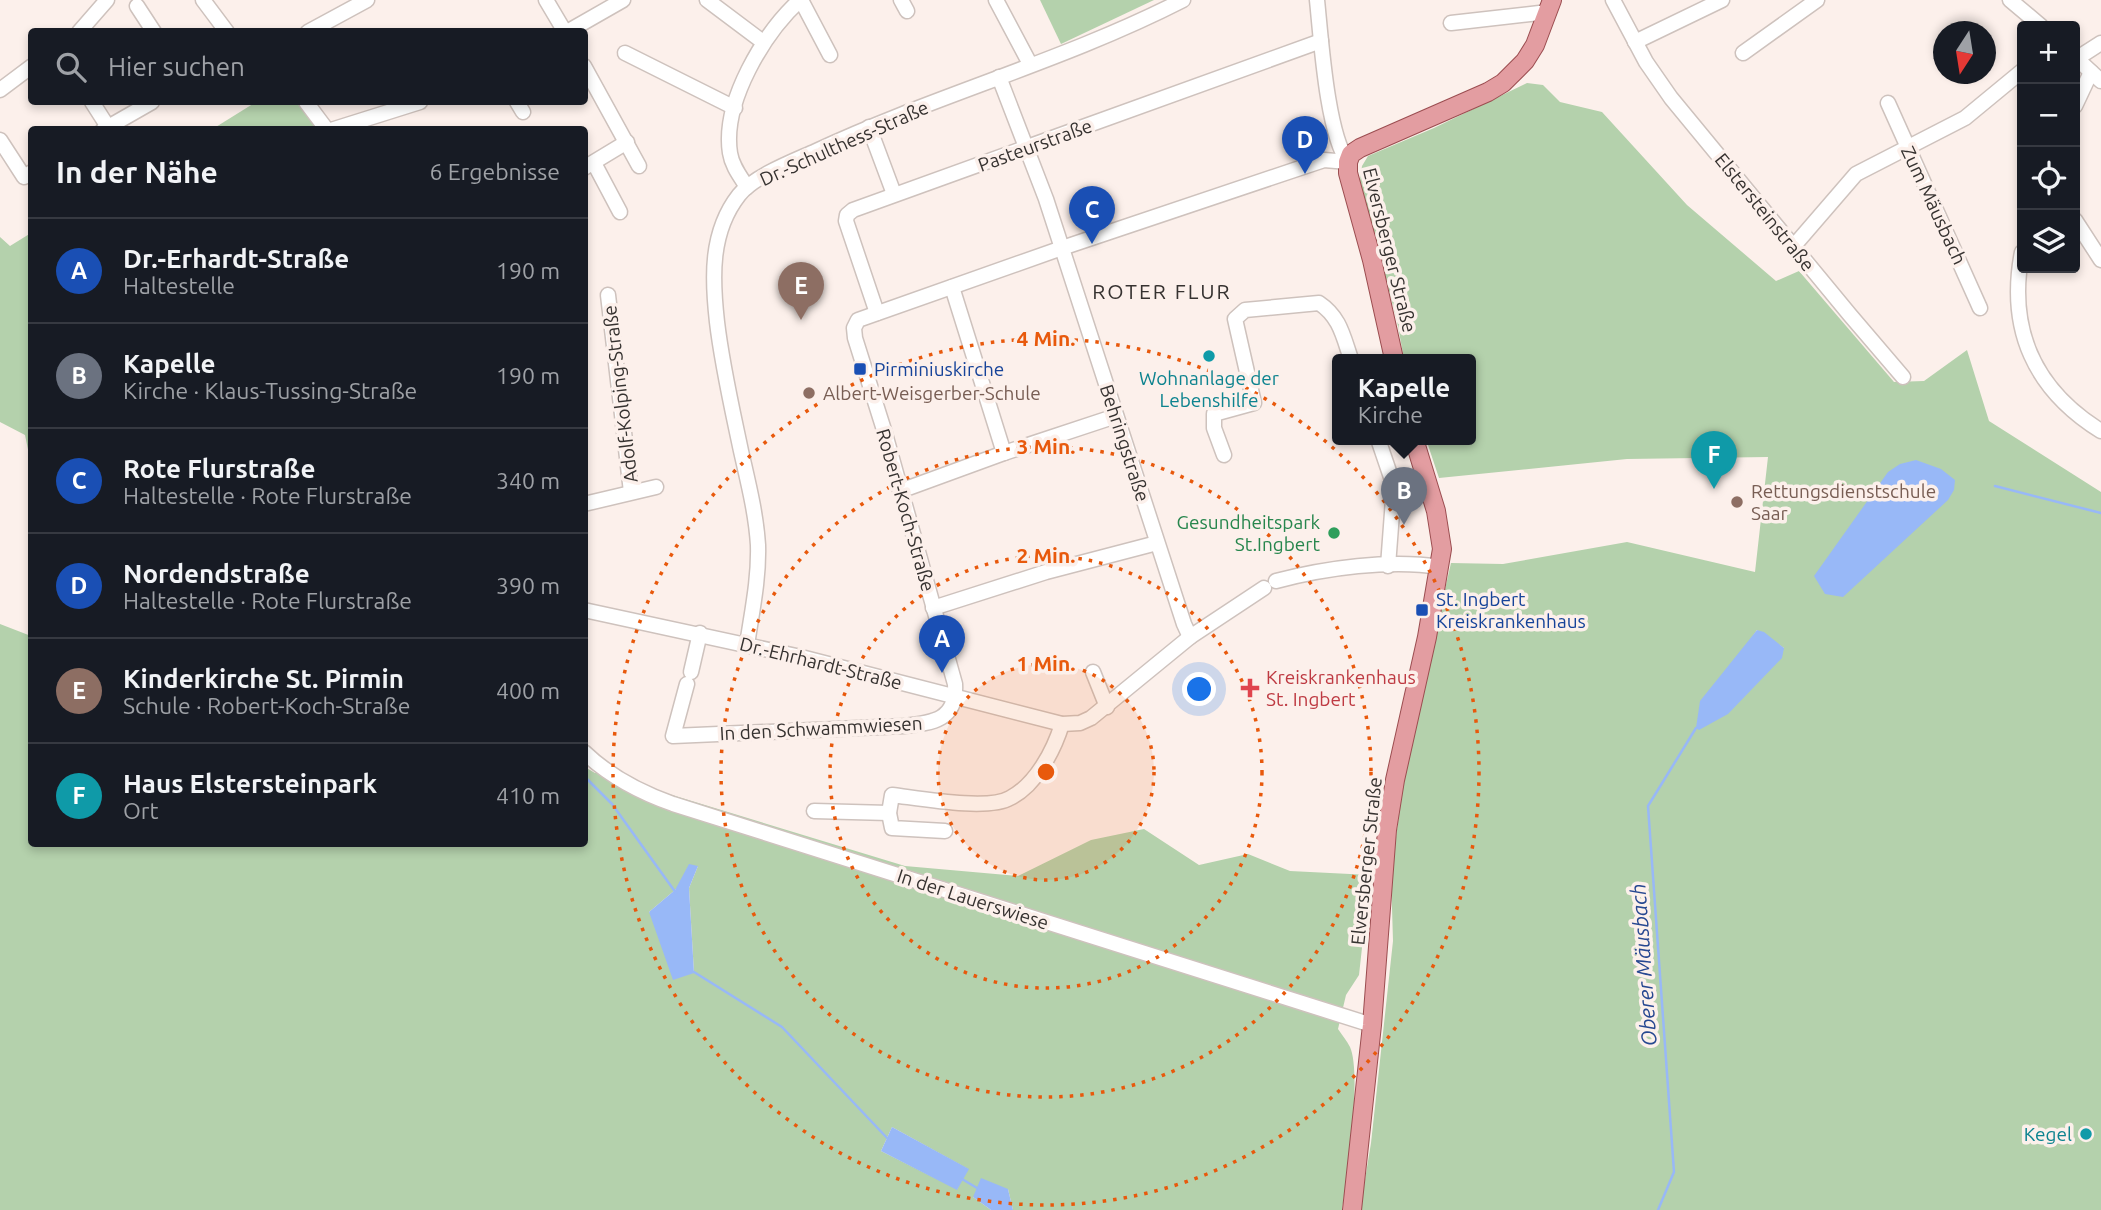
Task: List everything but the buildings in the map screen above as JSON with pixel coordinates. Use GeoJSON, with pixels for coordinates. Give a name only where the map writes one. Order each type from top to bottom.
{"type":"FeatureCollection","features":[{"type":"Feature","properties":{"kind":"main road","name":"Elversberger Straße"},"geometry":{"type":"LineString","coordinates":[[1393,354],[1372,260],[1350,187],[1348,162],[1352,154],[1360,148],[1489,92],[1503,83],[1525,61],[1535,45],[1550,6]]}},
{"type":"Feature","properties":{"kind":"main road","name":"Elversberger Straße"},"geometry":{"type":"LineString","coordinates":[[1352,1210],[1372,1025],[1382,877],[1395,780],[1440,567],[1442,538],[1416,445]]}},
{"type":"Feature","properties":{"kind":"street"},"geometry":{"type":"LineString","coordinates":[[82,28],[107,0]]}},
{"type":"Feature","properties":{"kind":"street"},"geometry":{"type":"LineString","coordinates":[[203,0],[224,28]]}},
{"type":"Feature","properties":{"kind":"street"},"geometry":{"type":"LineString","coordinates":[[315,28],[367,0]]}},
{"type":"Feature","properties":{"kind":"street"},"geometry":{"type":"LineString","coordinates":[[546,0],[564,28]]}},
{"type":"Feature","properties":{"kind":"street"},"geometry":{"type":"LineString","coordinates":[[573,28],[623,0]]}},
{"type":"Feature","properties":{"kind":"street"},"geometry":{"type":"LineString","coordinates":[[707,0],[763,42]]}},
{"type":"Feature","properties":{"kind":"street"},"geometry":{"type":"LineString","coordinates":[[747,187],[730,155],[731,123],[741,87],[763,42],[775,25],[800,0],[830,55]]}},
{"type":"Feature","properties":{"kind":"street"},"geometry":{"type":"LineString","coordinates":[[996,0],[1030,64]]}},
{"type":"Feature","properties":{"kind":"street","name":"Dr.-Schulthess-Straße"},"geometry":{"type":"LineString","coordinates":[[747,645],[758,567],[756,528],[720,346],[714,291],[714,263],[720,230],[727,214],[747,187],[787,165],[869,127],[1097,38],[1183,0]]}},
{"type":"Feature","properties":{"kind":"street"},"geometry":{"type":"LineString","coordinates":[[1317,0],[1339,150],[1348,162]]}},
{"type":"Feature","properties":{"kind":"street","name":"Elstersteinstraße"},"geometry":{"type":"LineString","coordinates":[[1613,0],[1659,82],[1903,377]]}},
{"type":"Feature","properties":{"kind":"street"},"geometry":{"type":"LineString","coordinates":[[1635,41],[1722,0]]}},
{"type":"Feature","properties":{"kind":"street"},"geometry":{"type":"LineString","coordinates":[[1743,53],[1816,0]]}},
{"type":"Feature","properties":{"kind":"street"},"geometry":{"type":"LineString","coordinates":[[2010,0],[2035,21]]}},
{"type":"Feature","properties":{"kind":"street"},"geometry":{"type":"LineString","coordinates":[[137,6],[151,28]]}},
{"type":"Feature","properties":{"kind":"street","name":"Elversberger Straße"},"geometry":{"type":"LineString","coordinates":[[1451,23],[1550,6]]}},
{"type":"Feature","properties":{"kind":"street","name":"Pasteurstraße"},"geometry":{"type":"LineString","coordinates":[[877,313],[846,222],[847,215],[853,210],[1321,41]]}},
{"type":"Feature","properties":{"kind":"street"},"geometry":{"type":"LineString","coordinates":[[2080,56],[2101,43]]}},
{"type":"Feature","properties":{"kind":"street"},"geometry":{"type":"LineString","coordinates":[[625,53],[735,108]]}},
{"type":"Feature","properties":{"kind":"street"},"geometry":{"type":"LineString","coordinates":[[2080,62],[2096,77],[2080,99]]}},
{"type":"Feature","properties":{"kind":"street"},"geometry":{"type":"LineString","coordinates":[[0,90],[28,69]]}},
{"type":"Feature","properties":{"kind":"street"},"geometry":{"type":"LineString","coordinates":[[588,73],[639,166]]}},
{"type":"Feature","properties":{"kind":"street"},"geometry":{"type":"LineString","coordinates":[[1793,247],[1856,174],[1965,118],[2017,75]]}},
{"type":"Feature","properties":{"kind":"street","name":"Behringstraße"},"geometry":{"type":"LineString","coordinates":[[999,77],[1028,148],[1190,637]]}},
{"type":"Feature","properties":{"kind":"street","name":"Zum Mäusbach"},"geometry":{"type":"LineString","coordinates":[[1888,103],[1980,309]]}},
{"type":"Feature","properties":{"kind":"street"},"geometry":{"type":"LineString","coordinates":[[94,105],[105,126]]}},
{"type":"Feature","properties":{"kind":"street"},"geometry":{"type":"LineString","coordinates":[[110,126],[147,105]]}},
{"type":"Feature","properties":{"kind":"street"},"geometry":{"type":"LineString","coordinates":[[308,105],[326,126]]}},
{"type":"Feature","properties":{"kind":"street"},"geometry":{"type":"LineString","coordinates":[[342,126],[411,105]]}},
{"type":"Feature","properties":{"kind":"street"},"geometry":{"type":"LineString","coordinates":[[869,127],[894,194]]}},
{"type":"Feature","properties":{"kind":"street"},"geometry":{"type":"LineString","coordinates":[[0,140],[24,177],[28,174]]}},
{"type":"Feature","properties":{"kind":"street"},"geometry":{"type":"LineString","coordinates":[[620,212],[589,166],[627,142]]}},
{"type":"Feature","properties":{"kind":"street"},"geometry":{"type":"LineString","coordinates":[[877,313],[1324,160],[1348,162]]}},
{"type":"Feature","properties":{"kind":"street"},"geometry":{"type":"LineString","coordinates":[[2080,228],[2101,260]]}},
{"type":"Feature","properties":{"kind":"street"},"geometry":{"type":"LineString","coordinates":[[2020,273],[2023,333],[2041,378],[2056,397],[2084,421],[2101,431]]}},
{"type":"Feature","properties":{"kind":"street"},"geometry":{"type":"LineString","coordinates":[[952,287],[1004,453]]}},
{"type":"Feature","properties":{"kind":"street","name":"Adolf-Kolping-Straße"},"geometry":{"type":"LineString","coordinates":[[608,295],[631,492]]}},
{"type":"Feature","properties":{"kind":"street"},"geometry":{"type":"LineString","coordinates":[[1224,455],[1214,428],[1214,414],[1254,402],[1235,318],[1245,310],[1307,302],[1319,303],[1338,320],[1349,354]]}},
{"type":"Feature","properties":{"kind":"street","name":"Robert-Koch-Straße"},"geometry":{"type":"LineString","coordinates":[[877,313],[858,320],[855,324],[855,338],[884,430],[955,684],[954,696]]}},
{"type":"Feature","properties":{"kind":"street"},"geometry":{"type":"LineString","coordinates":[[900,491],[1116,416]]}},
{"type":"Feature","properties":{"kind":"street"},"geometry":{"type":"LineString","coordinates":[[1380,445],[1395,486],[1388,566]]}},
{"type":"Feature","properties":{"kind":"street"},"geometry":{"type":"LineString","coordinates":[[588,503],[656,487]]}},
{"type":"Feature","properties":{"kind":"street"},"geometry":{"type":"LineString","coordinates":[[933,608],[1046,572],[1157,543]]}},
{"type":"Feature","properties":{"kind":"street"},"geometry":{"type":"LineString","coordinates":[[945,831],[892,828],[888,813],[892,795],[958,803],[1003,801],[1011,798],[1042,766],[1052,751],[1062,724],[1080,723],[1107,706],[1190,637],[1270,585],[1328,571],[1388,566],[1440,567]]}},
{"type":"Feature","properties":{"kind":"street","name":"Dr.-Ehrhardt-Straße"},"geometry":{"type":"LineString","coordinates":[[588,611],[700,633],[1062,724]]}},
{"type":"Feature","properties":{"kind":"street","name":"In den Schwammwiesen"},"geometry":{"type":"LineString","coordinates":[[700,633],[673,736],[922,724],[937,721],[946,715],[954,696]]}},
{"type":"Feature","properties":{"kind":"street"},"geometry":{"type":"LineString","coordinates":[[1093,671],[1107,706]]}},
{"type":"Feature","properties":{"kind":"street","name":"In der Lauerswiese"},"geometry":{"type":"LineString","coordinates":[[588,755],[610,775],[625,784],[673,804],[1372,1025]]}},
{"type":"Feature","properties":{"kind":"street"},"geometry":{"type":"LineString","coordinates":[[814,811],[888,813]]}},
{"type":"Feature","properties":{"kind":"green space"},"geometry":{"type":"Polygon","coordinates":[[[1040,0],[1154,0],[1061,44],[1040,0]]]}},
{"type":"Feature","properties":{"kind":"green space"},"geometry":{"type":"Polygon","coordinates":[[[1527,83],[1543,85],[1560,102],[1602,112],[1687,205],[1776,281],[1799,271],[1894,382],[1924,381],[1967,350],[1989,421],[2101,492],[2101,1210],[1360,1210],[1371,1143],[1393,941],[1391,875],[1400,807],[1412,733],[1451,563],[1503,564],[1627,542],[1755,572],[1768,457],[1627,459],[1439,478],[1428,445],[1476,445],[1476,354],[1403,354],[1360,181],[1362,166],[1368,156],[1527,83]],[[1757,630],[1750,640],[1784,648],[1757,630]]]}},
{"type":"Feature","properties":{"kind":"green space"},"geometry":{"type":"Polygon","coordinates":[[[251,105],[299,105],[316,126],[217,126],[251,105]]]}},
{"type":"Feature","properties":{"kind":"green space"},"geometry":{"type":"Polygon","coordinates":[[[28,235],[28,450],[25,435],[0,422],[0,237],[10,246],[28,235]]]}},
{"type":"Feature","properties":{"kind":"green space"},"geometry":{"type":"Polygon","coordinates":[[[0,624],[28,635],[28,847],[588,847],[588,769],[595,773],[612,768],[659,791],[905,866],[1018,876],[1091,840],[1144,829],[1199,865],[1248,854],[1290,871],[1370,875],[1359,975],[1346,995],[1338,1029],[1350,1047],[1355,1079],[1342,1210],[1013,1210],[1008,1189],[973,1197],[991,1210],[0,1210],[0,624]],[[698,866],[649,912],[694,973],[689,888],[698,866]],[[892,1127],[881,1151],[957,1189],[968,1169],[892,1127]]]}},
{"type":"Feature","properties":{"kind":"water"},"geometry":{"type":"Polygon","coordinates":[[[1916,460],[1941,469],[1955,480],[1954,490],[1948,500],[1843,597],[1825,594],[1814,576],[1888,472],[1900,464],[1916,460]]]}},
{"type":"Feature","properties":{"kind":"water"},"geometry":{"type":"Polygon","coordinates":[[[1757,630],[1764,632],[1784,648],[1782,658],[1728,714],[1699,730],[1696,728],[1700,701],[1757,630]]]}},
{"type":"Feature","properties":{"kind":"water"},"geometry":{"type":"Polygon","coordinates":[[[689,864],[698,866],[689,888],[694,973],[673,980],[649,912],[675,890],[689,864]]]}},
{"type":"Feature","properties":{"kind":"water"},"geometry":{"type":"Polygon","coordinates":[[[892,1127],[969,1169],[957,1190],[881,1151],[892,1127]]]}},
{"type":"Feature","properties":{"kind":"water"},"geometry":{"type":"Polygon","coordinates":[[[981,1178],[1008,1189],[1013,1210],[991,1210],[973,1197],[981,1178]]]}},
{"type":"Feature","properties":{"kind":"waterway"},"geometry":{"type":"LineString","coordinates":[[1995,486],[2101,513]]}},
{"type":"Feature","properties":{"kind":"waterway","name":"Oberer Mäusbach"},"geometry":{"type":"LineString","coordinates":[[1658,1210],[1674,1172],[1648,806],[1696,728]]}},
{"type":"Feature","properties":{"kind":"waterway"},"geometry":{"type":"LineString","coordinates":[[588,780],[612,804],[676,893]]}},
{"type":"Feature","properties":{"kind":"waterway"},"geometry":{"type":"LineString","coordinates":[[694,972],[782,1027],[888,1139]]}},
{"type":"Feature","properties":{"kind":"waterway"},"geometry":{"type":"LineString","coordinates":[[962,1179],[977,1188]]}},
{"type":"Feature","properties":{"kind":"place","name":"Nordendstraße"},"geometry":{"type":"Point","coordinates":[1305,174]}},
{"type":"Feature","properties":{"kind":"place","name":"Rote Flurstraße"},"geometry":{"type":"Point","coordinates":[1092,244]}},
{"type":"Feature","properties":{"kind":"place","name":"Kinderkirche St. Pirmin"},"geometry":{"type":"Point","coordinates":[801,320]}},
{"type":"Feature","properties":{"kind":"place","name":"Wohnanlage der Lebenshilfe"},"geometry":{"type":"Point","coordinates":[1209,356]}},
{"type":"Feature","properties":{"kind":"place","name":"Pirminiuskirche"},"geometry":{"type":"Point","coordinates":[860,369]}},
{"type":"Feature","properties":{"kind":"place","name":"Albert-Weisgerber-Schule"},"geometry":{"type":"Point","coordinates":[809,393]}},
{"type":"Feature","properties":{"kind":"place","name":"Haus Elstersteinpark"},"geometry":{"type":"Point","coordinates":[1714,489]}},
{"type":"Feature","properties":{"kind":"place","name":"Rettungsdienstschule Saar"},"geometry":{"type":"Point","coordinates":[1737,502]}},
{"type":"Feature","properties":{"kind":"place","name":"Kapelle"},"geometry":{"type":"Point","coordinates":[1404,525]}},
{"type":"Feature","properties":{"kind":"place","name":"Gesundheitspark St.Ingbert"},"geometry":{"type":"Point","coordinates":[1334,533]}},
{"type":"Feature","properties":{"kind":"place","name":"St. Ingbert Kreiskrankenhaus"},"geometry":{"type":"Point","coordinates":[1422,610]}},
{"type":"Feature","properties":{"kind":"place","name":"Dr.-Erhardt-Straße"},"geometry":{"type":"Point","coordinates":[942,673]}},
{"type":"Feature","properties":{"kind":"place","name":"Kreiskrankenhaus St. Ingbert"},"geometry":{"type":"Point","coordinates":[1250,688]}},
{"type":"Feature","properties":{"kind":"place","name":"Kegel"},"geometry":{"type":"Point","coordinates":[2086,1134]}},
{"type":"Feature","properties":{"kind":"district","name":"ROTER FLUR"},"geometry":{"type":"Point","coordinates":[1162,291]}}]}
